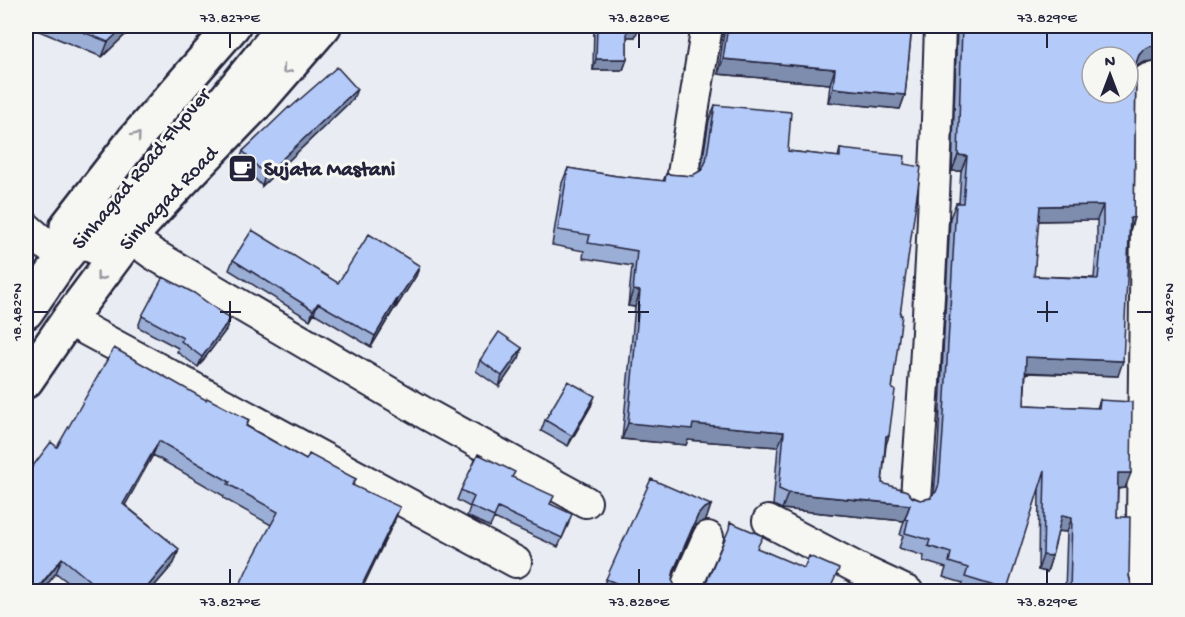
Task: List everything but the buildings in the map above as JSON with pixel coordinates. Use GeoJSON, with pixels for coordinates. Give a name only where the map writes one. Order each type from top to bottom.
{"type":"FeatureCollection","features":[{"type":"Feature","properties":{"kind":"main road"},"geometry":{"type":"LineString","coordinates":[[26,283],[133,141],[233,26]]}},
{"type":"Feature","properties":{"kind":"main road","name":"Sinhagad Road Flyover"},"geometry":{"type":"LineString","coordinates":[[26,312],[62,260],[244,46],[258,26]]}},
{"type":"Feature","properties":{"kind":"main road","name":"Sinhagad Road Flyover"},"geometry":{"type":"LineString","coordinates":[[26,345],[110,226],[150,178],[221,105],[285,26]]}},
{"type":"Feature","properties":{"kind":"main road","name":"Sinhagad Road"},"geometry":{"type":"LineString","coordinates":[[26,381],[130,237],[258,102],[324,26]]}},
{"type":"Feature","properties":{"kind":"street"},"geometry":{"type":"LineString","coordinates":[[683,174],[707,26]]}},
{"type":"Feature","properties":{"kind":"street"},"geometry":{"type":"LineString","coordinates":[[916,498],[932,249],[940,26]]}},
{"type":"Feature","properties":{"kind":"street"},"geometry":{"type":"LineString","coordinates":[[1141,591],[1148,78],[1160,77]]}},
{"type":"Feature","properties":{"kind":"street"},"geometry":{"type":"LineString","coordinates":[[26,227],[50,249]]}},
{"type":"Feature","properties":{"kind":"street"},"geometry":{"type":"LineString","coordinates":[[130,237],[153,254],[428,415],[586,502]]}},
{"type":"Feature","properties":{"kind":"street"},"geometry":{"type":"LineString","coordinates":[[68,320],[516,562]]}},
{"type":"Feature","properties":{"kind":"street"},"geometry":{"type":"LineString","coordinates":[[768,521],[859,581],[908,591]]}},
{"type":"Feature","properties":{"kind":"street"},"geometry":{"type":"LineString","coordinates":[[684,591],[708,537]]}},
{"type":"Feature","properties":{"kind":"place","name":"Sujata Mastani"},"geometry":{"type":"Point","coordinates":[243,168]}}]}
